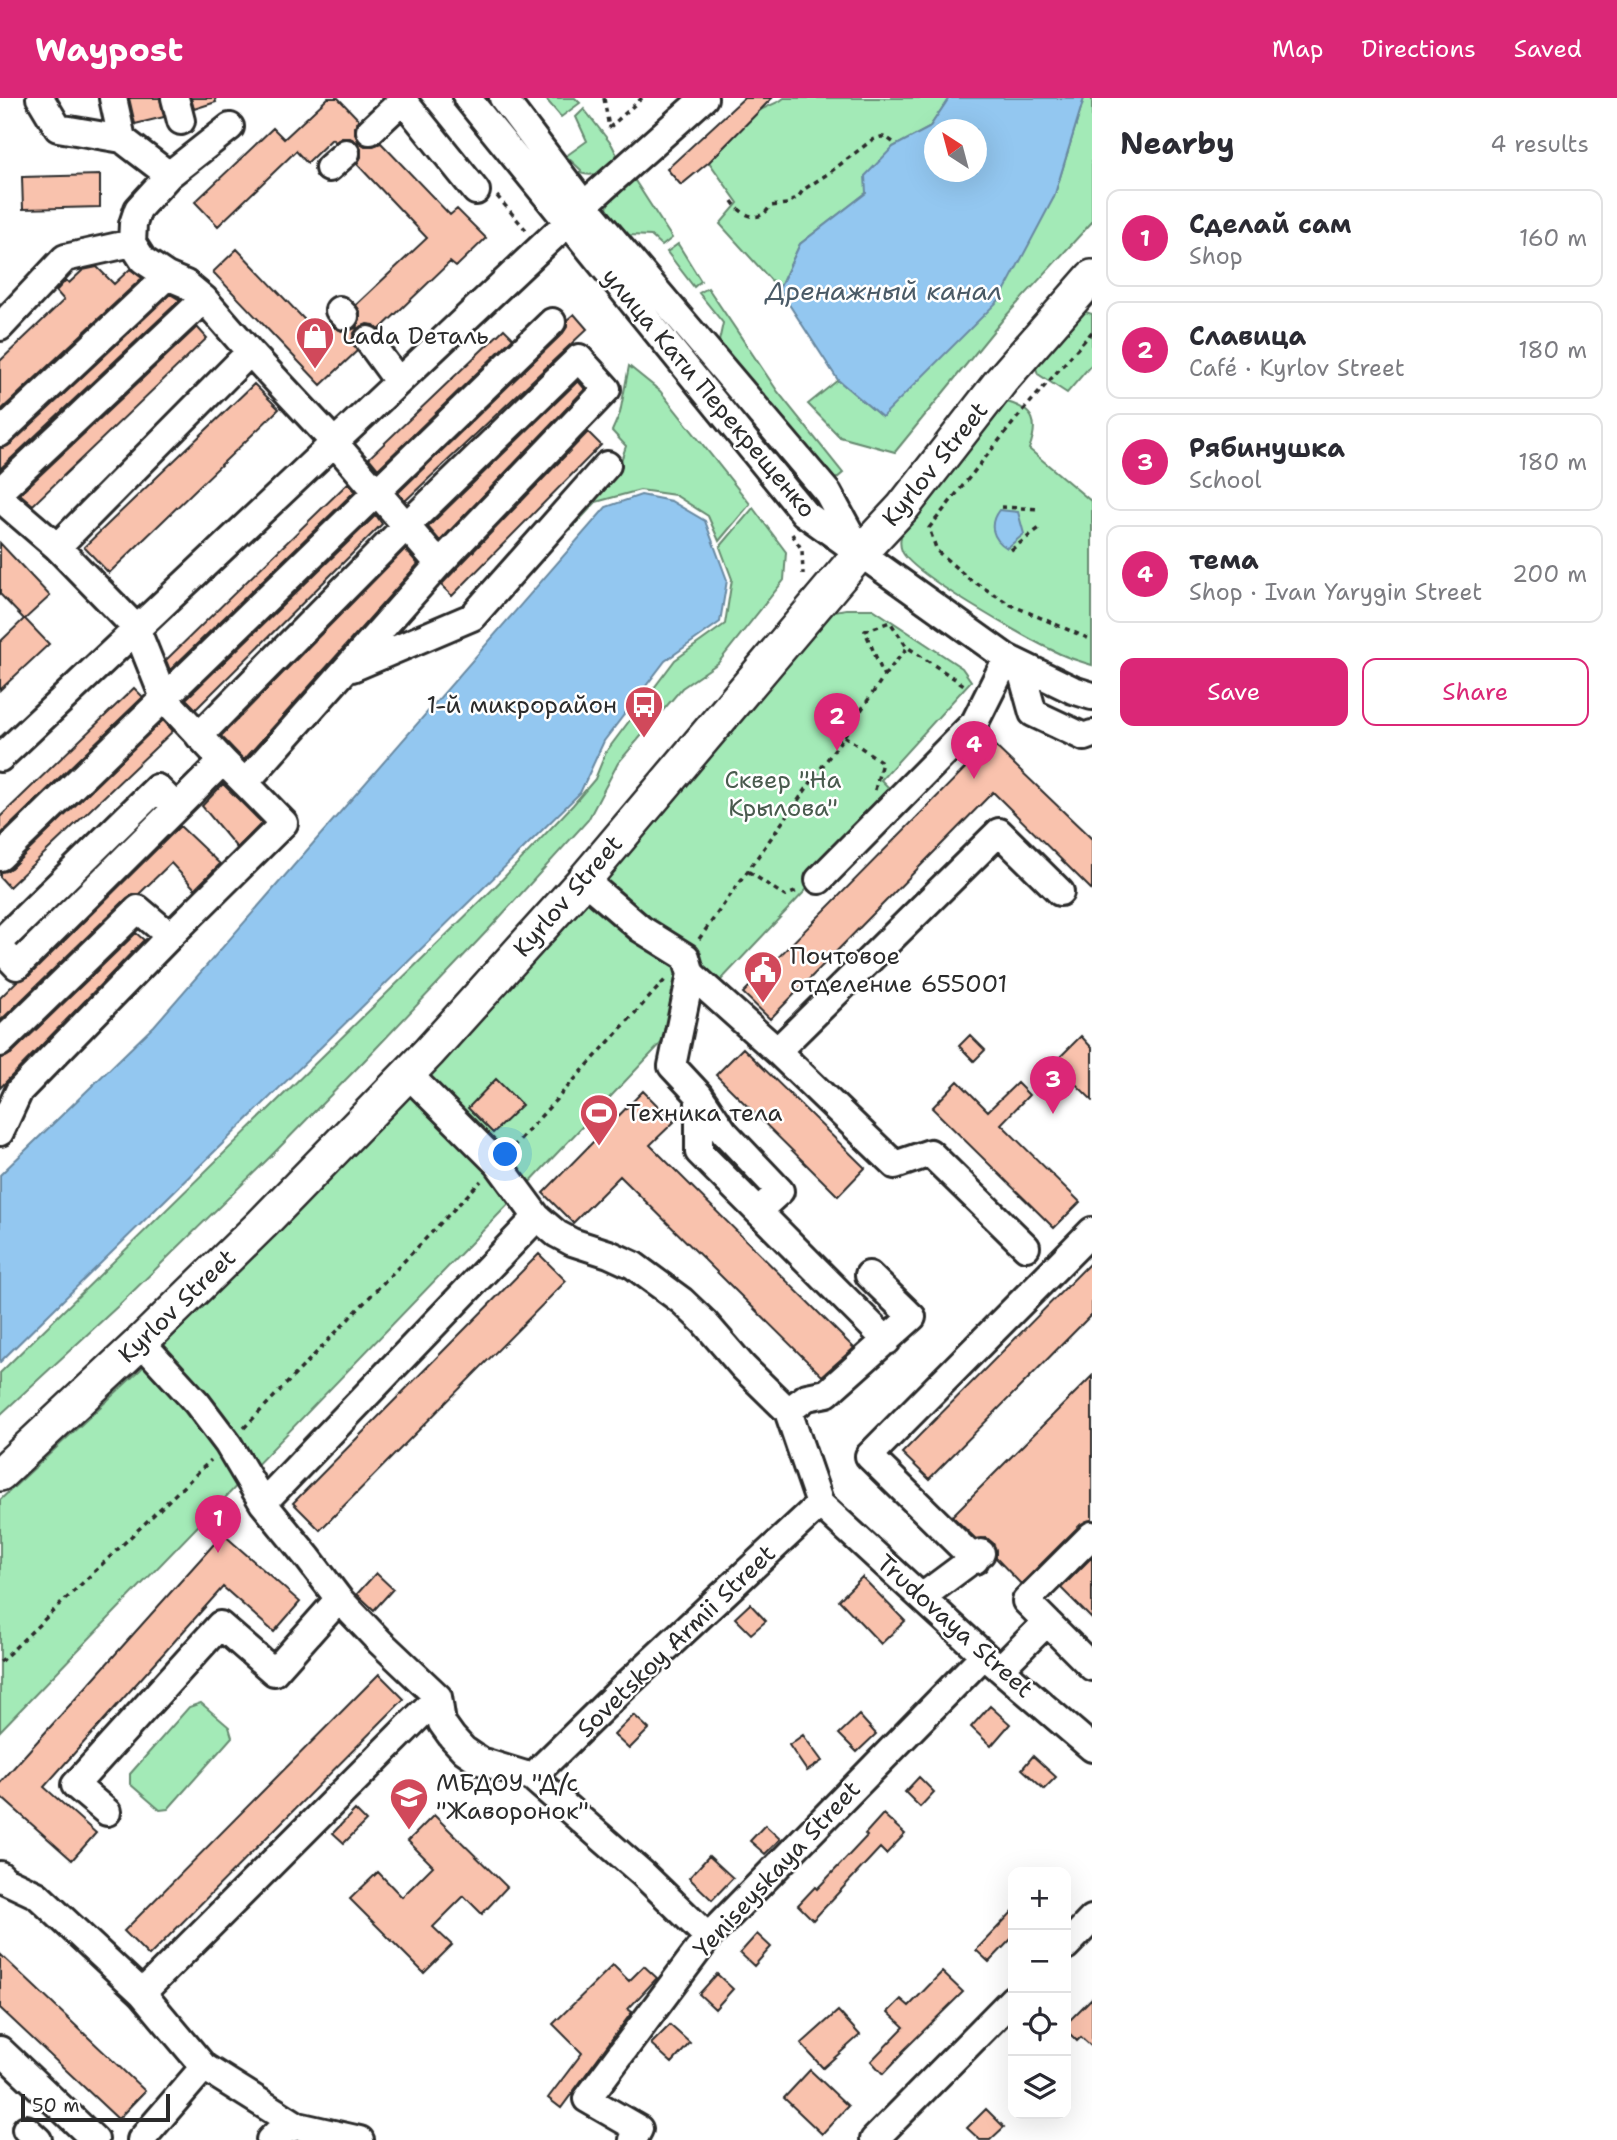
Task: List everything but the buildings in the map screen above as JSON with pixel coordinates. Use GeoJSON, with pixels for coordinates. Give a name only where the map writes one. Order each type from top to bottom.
{"type":"FeatureCollection","features":[{"type":"Feature","properties":{"kind":"main road","name":"Kyrlov Street"},"geometry":{"type":"LineString","coordinates":[[0,1474],[262,1224],[408,1074],[584,880],[860,553],[903,507],[1001,381],[1092,277]]}},
{"type":"Feature","properties":{"kind":"street"},"geometry":{"type":"LineString","coordinates":[[40,98],[58,128],[122,139],[169,175]]}},
{"type":"Feature","properties":{"kind":"street"},"geometry":{"type":"LineString","coordinates":[[113,98],[122,139]]}},
{"type":"Feature","properties":{"kind":"street","name":"улица Кати Перекрещенко"},"geometry":{"type":"LineString","coordinates":[[467,98],[828,493],[860,553]]}},
{"type":"Feature","properties":{"kind":"street","name":"улица Кати Перекрещенко"},"geometry":{"type":"LineString","coordinates":[[503,98],[575,214]]}},
{"type":"Feature","properties":{"kind":"street"},"geometry":{"type":"LineString","coordinates":[[0,758],[575,214],[704,98]]}},
{"type":"Feature","properties":{"kind":"street"},"geometry":{"type":"LineString","coordinates":[[370,131],[402,99],[476,191]]}},
{"type":"Feature","properties":{"kind":"street"},"geometry":{"type":"LineString","coordinates":[[230,127],[169,175],[138,209],[133,224],[132,243],[144,260],[167,276],[186,284],[204,299],[333,441],[439,564]]}},
{"type":"Feature","properties":{"kind":"street"},"geometry":{"type":"LineString","coordinates":[[0,327],[65,258],[132,243]]}},
{"type":"Feature","properties":{"kind":"street"},"geometry":{"type":"LineString","coordinates":[[0,433],[167,276]]}},
{"type":"Feature","properties":{"kind":"street"},"geometry":{"type":"LineString","coordinates":[[0,491],[204,299]]}},
{"type":"Feature","properties":{"kind":"street"},"geometry":{"type":"LineString","coordinates":[[0,857],[552,322]]}},
{"type":"Feature","properties":{"kind":"street"},"geometry":{"type":"LineString","coordinates":[[368,340],[398,381]]}},
{"type":"Feature","properties":{"kind":"street"},"geometry":{"type":"LineString","coordinates":[[57,547],[250,352]]}},
{"type":"Feature","properties":{"kind":"street"},"geometry":{"type":"LineString","coordinates":[[199,736],[406,526],[579,358],[607,389],[439,564],[245,783]]}},
{"type":"Feature","properties":{"kind":"street"},"geometry":{"type":"LineString","coordinates":[[344,671],[472,617],[607,466]]}},
{"type":"Feature","properties":{"kind":"street"},"geometry":{"type":"LineString","coordinates":[[0,498],[57,547],[136,628],[164,698],[284,823],[19,1091],[0,1132]]}},
{"type":"Feature","properties":{"kind":"street"},"geometry":{"type":"LineString","coordinates":[[860,553],[1014,662],[1092,696]]}},
{"type":"Feature","properties":{"kind":"street"},"geometry":{"type":"LineString","coordinates":[[1014,662],[1033,713],[1084,737],[1092,734]]}},
{"type":"Feature","properties":{"kind":"street"},"geometry":{"type":"LineString","coordinates":[[819,880],[975,722],[1014,662]]}},
{"type":"Feature","properties":{"kind":"street"},"geometry":{"type":"LineString","coordinates":[[0,948],[17,966],[223,761]]}},
{"type":"Feature","properties":{"kind":"street"},"geometry":{"type":"LineString","coordinates":[[0,942],[157,788],[176,807]]}},
{"type":"Feature","properties":{"kind":"street"},"geometry":{"type":"LineString","coordinates":[[777,1051],[999,832],[1060,892]]}},
{"type":"Feature","properties":{"kind":"street"},"geometry":{"type":"LineString","coordinates":[[584,880],[642,929],[686,957],[691,974],[672,1066],[699,1095],[699,1152],[887,1341]]}},
{"type":"Feature","properties":{"kind":"street"},"geometry":{"type":"LineString","coordinates":[[0,1044],[138,909],[170,936]]}},
{"type":"Feature","properties":{"kind":"street"},"geometry":{"type":"LineString","coordinates":[[691,974],[777,1051],[895,1165],[930,1153],[1026,1247]]}},
{"type":"Feature","properties":{"kind":"street"},"geometry":{"type":"LineString","coordinates":[[408,1074],[498,1164],[537,1217],[556,1234],[633,1265],[682,1300],[743,1367],[788,1411],[820,1504]]}},
{"type":"Feature","properties":{"kind":"street"},"geometry":{"type":"LineString","coordinates":[[263,1503],[537,1217]]}},
{"type":"Feature","properties":{"kind":"street"},"geometry":{"type":"LineString","coordinates":[[922,1597],[978,1557],[869,1455],[1092,1231]]}},
{"type":"Feature","properties":{"kind":"street"},"geometry":{"type":"LineString","coordinates":[[788,1411],[807,1396],[827,1393],[912,1318],[869,1275]]}},
{"type":"Feature","properties":{"kind":"street"},"geometry":{"type":"LineString","coordinates":[[141,1342],[197,1403],[220,1434],[263,1503],[339,1600],[438,1697],[442,1723],[464,1750],[480,1761],[532,1777],[643,1874],[708,1937]]}},
{"type":"Feature","properties":{"kind":"street","name":"Trudovaya Street"},"geometry":{"type":"LineString","coordinates":[[820,1504],[1092,1748]]}},
{"type":"Feature","properties":{"kind":"street","name":"Sovetskoy Armii Street"},"geometry":{"type":"LineString","coordinates":[[532,1777],[820,1504]]}},
{"type":"Feature","properties":{"kind":"street"},"geometry":{"type":"LineString","coordinates":[[1092,1535],[1026,1601],[1092,1667]]}},
{"type":"Feature","properties":{"kind":"street"},"geometry":{"type":"LineString","coordinates":[[107,1812],[75,1785],[220,1625],[274,1672],[339,1600]]}},
{"type":"Feature","properties":{"kind":"street","name":"Yeniseyskaya Street"},"geometry":{"type":"LineString","coordinates":[[633,2140],[639,2129],[587,2099],[708,1937],[993,1662],[1047,1622]]}},
{"type":"Feature","properties":{"kind":"street"},"geometry":{"type":"LineString","coordinates":[[142,1993],[438,1697]]}},
{"type":"Feature","properties":{"kind":"street"},"geometry":{"type":"LineString","coordinates":[[2,1880],[37,1895],[142,1993],[204,2067],[298,2126],[360,2140]]}},
{"type":"Feature","properties":{"kind":"street"},"geometry":{"type":"LineString","coordinates":[[1071,1941],[1092,1919]]}},
{"type":"Feature","properties":{"kind":"street"},"geometry":{"type":"LineString","coordinates":[[874,2140],[1008,2004]]}},
{"type":"Feature","properties":{"kind":"street"},"geometry":{"type":"LineString","coordinates":[[0,2050],[95,2140]]}},
{"type":"Feature","properties":{"kind":"street"},"geometry":{"type":"LineString","coordinates":[[141,2140],[204,2067]]}},
{"type":"Feature","properties":{"kind":"street"},"geometry":{"type":"LineString","coordinates":[[270,2140],[277,2133],[298,2126]]}},
{"type":"Feature","properties":{"kind":"path"},"geometry":{"type":"LineString","coordinates":[[604,98],[609,128],[642,98]]}},
{"type":"Feature","properties":{"kind":"path"},"geometry":{"type":"LineString","coordinates":[[732,201],[741,212],[758,217],[766,213],[770,206],[787,204],[799,197],[803,190],[872,140],[881,136],[897,145]]}},
{"type":"Feature","properties":{"kind":"path"},"geometry":{"type":"LineString","coordinates":[[1092,332],[929,528],[937,551],[968,578],[1011,605],[1092,640]]}},
{"type":"Feature","properties":{"kind":"path"},"geometry":{"type":"LineString","coordinates":[[1001,507],[1039,509]]}},
{"type":"Feature","properties":{"kind":"path"},"geometry":{"type":"LineString","coordinates":[[1011,550],[1042,526]]}},
{"type":"Feature","properties":{"kind":"path"},"geometry":{"type":"LineString","coordinates":[[884,676],[907,648]]}},
{"type":"Feature","properties":{"kind":"green space"},"geometry":{"type":"Polygon","coordinates":[[[545,98],[575,98],[580,103],[561,117],[545,98]]]}},
{"type":"Feature","properties":{"kind":"green space"},"geometry":{"type":"Polygon","coordinates":[[[784,98],[949,98],[935,119],[924,119],[924,131],[893,147],[866,193],[800,244],[779,289],[720,224],[738,203],[709,162],[760,110],[784,98]]]}},
{"type":"Feature","properties":{"kind":"green space"},"geometry":{"type":"Polygon","coordinates":[[[1084,98],[1092,98],[1092,222],[1004,318],[895,452],[840,437],[808,404],[838,380],[882,417],[1054,197],[1084,98]]]}},
{"type":"Feature","properties":{"kind":"green space"},"geometry":{"type":"Polygon","coordinates":[[[584,109],[618,157],[606,169],[592,175],[580,173],[581,170],[566,156],[587,141],[576,117],[584,109]]]}},
{"type":"Feature","properties":{"kind":"green space"},"geometry":{"type":"Polygon","coordinates":[[[630,173],[672,238],[662,246],[651,236],[629,235],[607,210],[609,196],[630,173]]]}},
{"type":"Feature","properties":{"kind":"green space"},"geometry":{"type":"Polygon","coordinates":[[[678,244],[701,281],[694,287],[667,252],[678,244]]]}},
{"type":"Feature","properties":{"kind":"green space"},"geometry":{"type":"Polygon","coordinates":[[[708,288],[778,392],[843,473],[831,483],[718,346],[723,323],[699,293],[708,288]]]}},
{"type":"Feature","properties":{"kind":"green space"},"geometry":{"type":"Polygon","coordinates":[[[1079,310],[1092,314],[1092,364],[1067,393],[1038,374],[1034,362],[1079,310]]]}},
{"type":"Feature","properties":{"kind":"green space"},"geometry":{"type":"Polygon","coordinates":[[[629,366],[660,391],[750,504],[719,541],[708,516],[675,495],[640,490],[596,502],[572,528],[576,507],[620,464],[626,446],[612,431],[620,413],[629,366]]]}},
{"type":"Feature","properties":{"kind":"green space"},"geometry":{"type":"Polygon","coordinates":[[[1007,402],[1024,409],[1032,419],[1034,432],[1029,449],[1092,502],[1092,665],[1065,656],[998,621],[926,574],[910,561],[901,548],[905,524],[998,407],[1007,402]]]}},
{"type":"Feature","properties":{"kind":"green space"},"geometry":{"type":"Polygon","coordinates":[[[753,508],[786,552],[784,580],[718,663],[682,688],[618,763],[588,820],[489,929],[270,1157],[118,1306],[0,1415],[0,1373],[492,890],[595,779],[606,752],[675,660],[725,624],[732,579],[720,547],[753,508]]]}},
{"type":"Feature","properties":{"kind":"green space","name":"Сквер \"На Крылова\""},"geometry":{"type":"Polygon","coordinates":[[[873,609],[962,668],[971,681],[881,780],[896,795],[526,1186],[0,1731],[0,1500],[140,1370],[405,1098],[829,612],[873,609]]]}},
{"type":"Feature","properties":{"kind":"green space"},"geometry":{"type":"Polygon","coordinates":[[[201,1703],[229,1727],[232,1737],[168,1809],[160,1810],[130,1784],[130,1774],[189,1707],[201,1703]]]}},
{"type":"Feature","properties":{"kind":"water","name":"Дренажный канал"},"geometry":{"type":"Polygon","coordinates":[[[949,98],[1084,98],[1054,197],[1000,299],[882,417],[838,380],[779,289],[800,244],[866,193],[865,176],[893,147],[924,131],[924,182],[987,182],[987,119],[935,119],[949,98]]]}},
{"type":"Feature","properties":{"kind":"water"},"geometry":{"type":"Polygon","coordinates":[[[641,495],[671,501],[705,521],[727,580],[720,622],[665,661],[604,741],[580,793],[0,1362],[0,1175],[154,1026],[606,507],[641,495]]]}},
{"type":"Feature","properties":{"kind":"water"},"geometry":{"type":"Polygon","coordinates":[[[999,510],[1018,512],[1024,534],[1007,548],[993,531],[999,510]]]}},
{"type":"Feature","properties":{"kind":"place","name":"Lada Dеталь"},"geometry":{"type":"Point","coordinates":[315,370]}},
{"type":"Feature","properties":{"kind":"place","name":"1-й микрорайон"},"geometry":{"type":"Point","coordinates":[644,739]}},
{"type":"Feature","properties":{"kind":"place","name":"Славица"},"geometry":{"type":"Point","coordinates":[837,751]}},
{"type":"Feature","properties":{"kind":"place","name":"тема"},"geometry":{"type":"Point","coordinates":[974,779]}},
{"type":"Feature","properties":{"kind":"place","name":"Почтовое отделение 655001"},"geometry":{"type":"Point","coordinates":[763,1004]}},
{"type":"Feature","properties":{"kind":"place","name":"Рябинушка"},"geometry":{"type":"Point","coordinates":[1053,1114]}},
{"type":"Feature","properties":{"kind":"place","name":"Техника тела"},"geometry":{"type":"Point","coordinates":[599,1147]}},
{"type":"Feature","properties":{"kind":"place","name":"Сделай сам"},"geometry":{"type":"Point","coordinates":[218,1553]}},
{"type":"Feature","properties":{"kind":"place","name":"МБДОУ \"Д/с \"Жаворонок\""},"geometry":{"type":"Point","coordinates":[409,1831]}}]}
